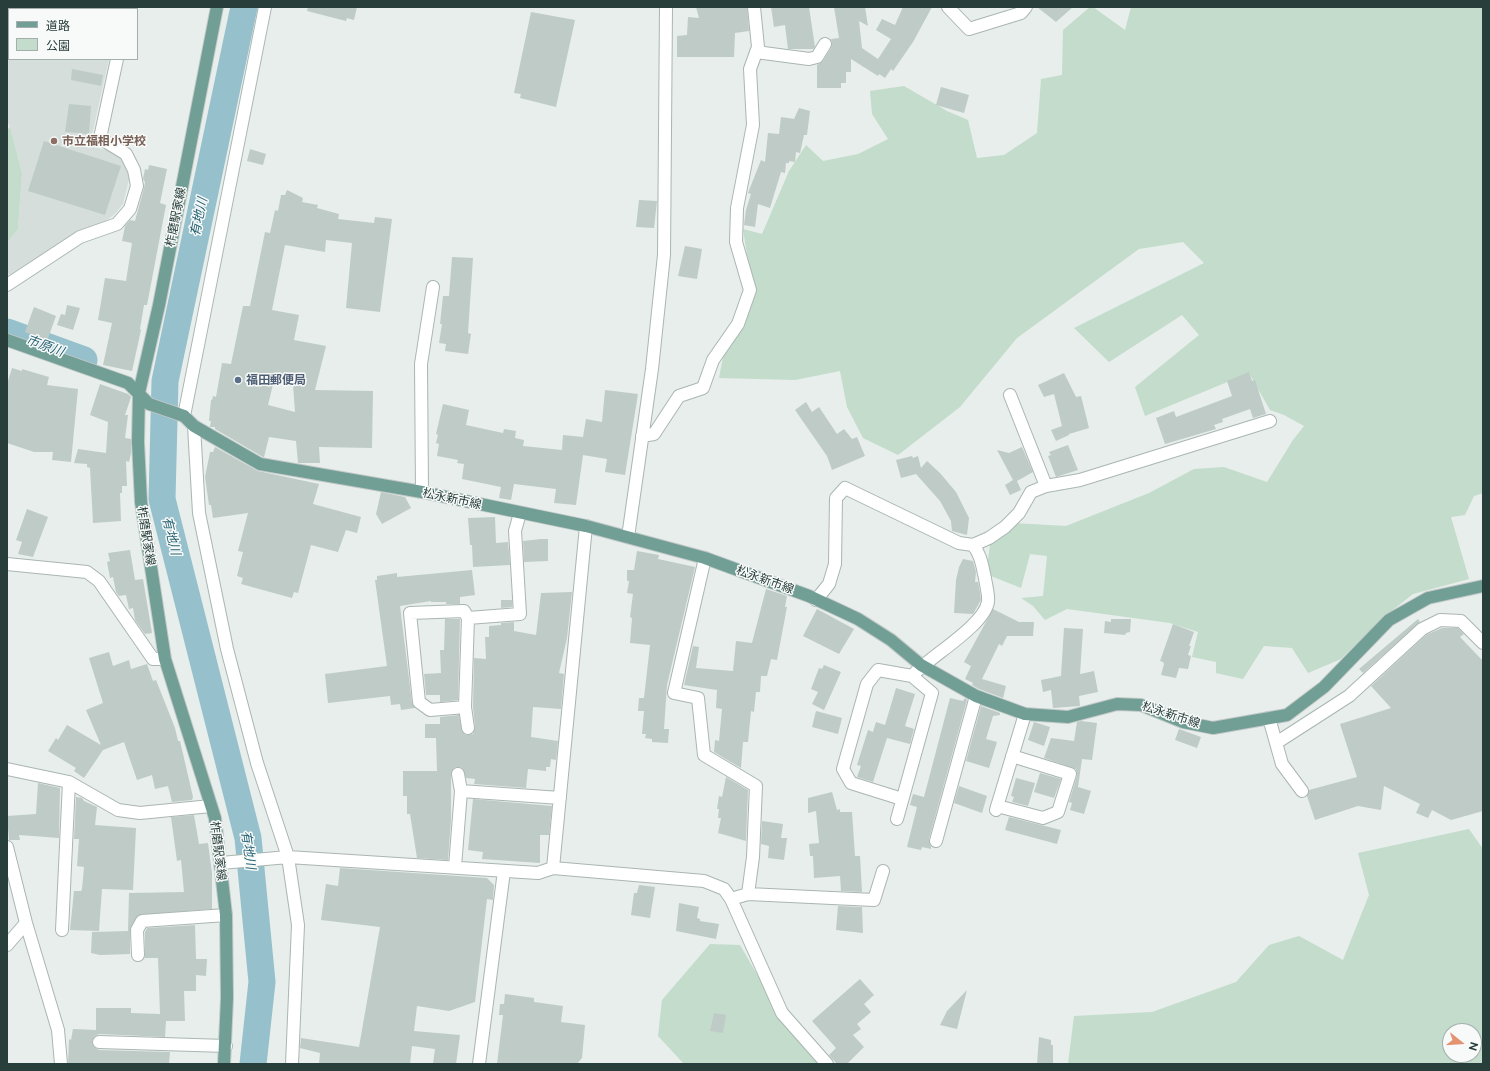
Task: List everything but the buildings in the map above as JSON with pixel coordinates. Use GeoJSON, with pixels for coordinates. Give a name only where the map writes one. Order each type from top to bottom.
{"type":"FeatureCollection","features":[{"type":"Feature","properties":{"kind":"main road","name":"柞磨駅家線"},"geometry":{"type":"LineString","coordinates":[[217,7],[159,305],[139,393],[138,442],[141,502],[165,659],[215,818],[226,916],[226,1046],[224,1064]]}},
{"type":"Feature","properties":{"kind":"main road","name":"松永新市線"},"geometry":{"type":"LineString","coordinates":[[7,340],[128,383],[150,404],[184,416],[194,426],[260,464],[422,492],[586,526],[705,558],[816,600],[858,619],[891,640],[922,665],[976,696],[1025,714],[1068,717],[1117,704],[1141,705],[1184,722],[1213,728],[1287,715],[1324,687],[1389,620],[1428,598],[1483,586]]}},
{"type":"Feature","properties":{"kind":"street"},"geometry":{"type":"LineString","coordinates":[[184,416],[265,7]]}},
{"type":"Feature","properties":{"kind":"street"},"geometry":{"type":"LineString","coordinates":[[628,537],[652,369],[664,255],[666,7]]}},
{"type":"Feature","properties":{"kind":"street"},"geometry":{"type":"LineString","coordinates":[[642,436],[654,434],[679,396],[703,388],[713,360],[738,324],[750,290],[736,242],[737,208],[753,125],[750,69],[758,47],[754,7]]}},
{"type":"Feature","properties":{"kind":"street"},"geometry":{"type":"LineString","coordinates":[[948,7],[969,29],[1021,13],[1026,7]]}},
{"type":"Feature","properties":{"kind":"street"},"geometry":{"type":"LineString","coordinates":[[756,52],[809,59],[817,57],[825,44]]}},
{"type":"Feature","properties":{"kind":"street"},"geometry":{"type":"LineString","coordinates":[[7,285],[80,237],[117,224],[130,209],[136,186],[134,170],[126,154],[113,144],[100,138],[117,60]]}},
{"type":"Feature","properties":{"kind":"street"},"geometry":{"type":"LineString","coordinates":[[422,492],[421,364],[433,287]]}},
{"type":"Feature","properties":{"kind":"street"},"geometry":{"type":"LineString","coordinates":[[1010,395],[1046,486]]}},
{"type":"Feature","properties":{"kind":"street"},"geometry":{"type":"LineString","coordinates":[[816,600],[829,584],[835,564],[836,498],[845,488],[959,543],[973,545],[989,538],[1005,527],[1019,513],[1031,492],[1046,486],[1080,480],[1270,421]]}},
{"type":"Feature","properties":{"kind":"street"},"geometry":{"type":"LineString","coordinates":[[194,426],[199,513],[227,650],[257,764],[288,857],[298,925],[292,1064]]}},
{"type":"Feature","properties":{"kind":"street"},"geometry":{"type":"LineString","coordinates":[[468,618],[520,614],[516,530],[520,513]]}},
{"type":"Feature","properties":{"kind":"street"},"geometry":{"type":"LineString","coordinates":[[553,868],[586,526]]}},
{"type":"Feature","properties":{"kind":"street"},"geometry":{"type":"LineString","coordinates":[[912,676],[922,665],[980,618],[988,603],[980,553],[973,545]]}},
{"type":"Feature","properties":{"kind":"street"},"geometry":{"type":"LineString","coordinates":[[705,558],[674,693],[698,698],[704,755],[756,786],[753,857],[748,894]]}},
{"type":"Feature","properties":{"kind":"street"},"geometry":{"type":"LineString","coordinates":[[7,564],[87,572],[99,582],[153,659],[165,659]]}},
{"type":"Feature","properties":{"kind":"street"},"geometry":{"type":"LineString","coordinates":[[465,707],[430,710],[419,702],[410,613],[464,611],[468,618],[465,707],[468,728]]}},
{"type":"Feature","properties":{"kind":"street"},"geometry":{"type":"LineString","coordinates":[[1276,743],[1349,696],[1422,629],[1440,620],[1461,620],[1483,643]]}},
{"type":"Feature","properties":{"kind":"street"},"geometry":{"type":"LineString","coordinates":[[897,819],[932,693],[912,676],[878,670],[867,684],[843,769],[851,783],[902,799]]}},
{"type":"Feature","properties":{"kind":"street"},"geometry":{"type":"LineString","coordinates":[[936,841],[976,696]]}},
{"type":"Feature","properties":{"kind":"street"},"geometry":{"type":"LineString","coordinates":[[1012,756],[1070,774],[1058,812],[1043,818],[996,808],[1012,756],[1025,714]]}},
{"type":"Feature","properties":{"kind":"street"},"geometry":{"type":"LineString","coordinates":[[1269,718],[1282,764],[1302,792]]}},
{"type":"Feature","properties":{"kind":"street"},"geometry":{"type":"LineString","coordinates":[[7,770],[69,782],[118,810],[140,813],[211,806]]}},
{"type":"Feature","properties":{"kind":"street"},"geometry":{"type":"LineString","coordinates":[[455,867],[461,791],[458,774]]}},
{"type":"Feature","properties":{"kind":"street"},"geometry":{"type":"LineString","coordinates":[[62,930],[69,782]]}},
{"type":"Feature","properties":{"kind":"street"},"geometry":{"type":"LineString","coordinates":[[461,791],[560,798]]}},
{"type":"Feature","properties":{"kind":"street"},"geometry":{"type":"LineString","coordinates":[[7,847],[26,924],[58,1030],[60,1064]]}},
{"type":"Feature","properties":{"kind":"street"},"geometry":{"type":"LineString","coordinates":[[220,863],[288,857],[538,873],[553,868],[704,881],[724,889],[731,899],[782,1013],[827,1064]]}},
{"type":"Feature","properties":{"kind":"street"},"geometry":{"type":"LineString","coordinates":[[479,1064],[504,871]]}},
{"type":"Feature","properties":{"kind":"street"},"geometry":{"type":"LineString","coordinates":[[731,899],[748,894],[874,900],[883,871]]}},
{"type":"Feature","properties":{"kind":"street"},"geometry":{"type":"LineString","coordinates":[[138,955],[137,930],[142,921],[226,916]]}},
{"type":"Feature","properties":{"kind":"street"},"geometry":{"type":"LineString","coordinates":[[7,945],[26,924]]}},
{"type":"Feature","properties":{"kind":"street"},"geometry":{"type":"LineString","coordinates":[[100,1042],[226,1046]]}},
{"type":"Feature","properties":{"kind":"shaded area","name":"市立福相小学校"},"geometry":{"type":"Polygon","coordinates":[[[7,7],[120,7],[8,8],[8,60],[109,60],[92,135],[94,147],[115,152],[126,161],[129,179],[123,204],[115,214],[104,222],[86,228],[9,275],[7,271],[7,243],[18,229],[22,173],[10,127],[7,121],[7,7]]]}},
{"type":"Feature","properties":{"kind":"green space"},"geometry":{"type":"Polygon","coordinates":[[[7,7],[57,7],[8,8],[7,51],[7,7]]]}},
{"type":"Feature","properties":{"kind":"green space"},"geometry":{"type":"Polygon","coordinates":[[[1090,7],[1093,7],[1125,30],[1131,7],[1483,7],[1483,493],[1474,496],[1465,515],[1451,517],[1469,579],[1413,594],[1384,617],[1341,659],[1308,673],[1292,648],[1264,646],[1243,679],[1216,673],[1216,662],[1192,657],[1198,632],[1170,623],[1067,609],[1045,620],[1033,606],[1021,598],[1043,596],[1047,556],[1030,554],[1021,588],[986,574],[990,545],[1013,523],[1066,526],[1149,493],[1194,469],[1224,467],[1267,482],[1293,440],[1304,426],[1284,415],[1270,410],[1249,373],[1145,416],[1135,387],[1199,335],[1182,315],[1109,362],[1074,328],[1204,263],[1183,242],[1139,249],[1017,338],[960,407],[898,455],[863,438],[847,407],[840,371],[795,380],[719,378],[724,352],[754,299],[743,229],[762,234],[789,171],[806,145],[823,161],[858,154],[888,139],[872,114],[870,91],[904,86],[947,111],[968,120],[977,158],[1004,155],[1037,133],[1041,79],[1062,75],[1063,30],[1090,7]]]}},
{"type":"Feature","properties":{"kind":"green space"},"geometry":{"type":"Polygon","coordinates":[[[10,127],[22,173],[18,229],[7,243],[7,130],[10,127]]]}},
{"type":"Feature","properties":{"kind":"green space"},"geometry":{"type":"Polygon","coordinates":[[[1469,829],[1483,849],[1483,1064],[1068,1064],[1074,1016],[1152,1012],[1236,982],[1269,945],[1299,936],[1343,960],[1369,895],[1358,853],[1469,829]]]}},
{"type":"Feature","properties":{"kind":"green space"},"geometry":{"type":"Polygon","coordinates":[[[710,944],[740,945],[784,1021],[821,1064],[684,1064],[658,1036],[662,1000],[710,944]]]}},
{"type":"Feature","properties":{"kind":"waterway","name":"有地川"},"geometry":{"type":"LineString","coordinates":[[244,7],[165,381],[162,499],[248,838],[262,982],[253,1064]]}},
{"type":"Feature","properties":{"kind":"waterway","name":"市原川"},"geometry":{"type":"LineString","coordinates":[[7,332],[84,360]]}},
{"type":"Feature","properties":{"kind":"place","name":"市立福相小学校"},"geometry":{"type":"Point","coordinates":[54,141]}},
{"type":"Feature","properties":{"kind":"place","name":"福田郵便局"},"geometry":{"type":"Point","coordinates":[238,380]}}]}
